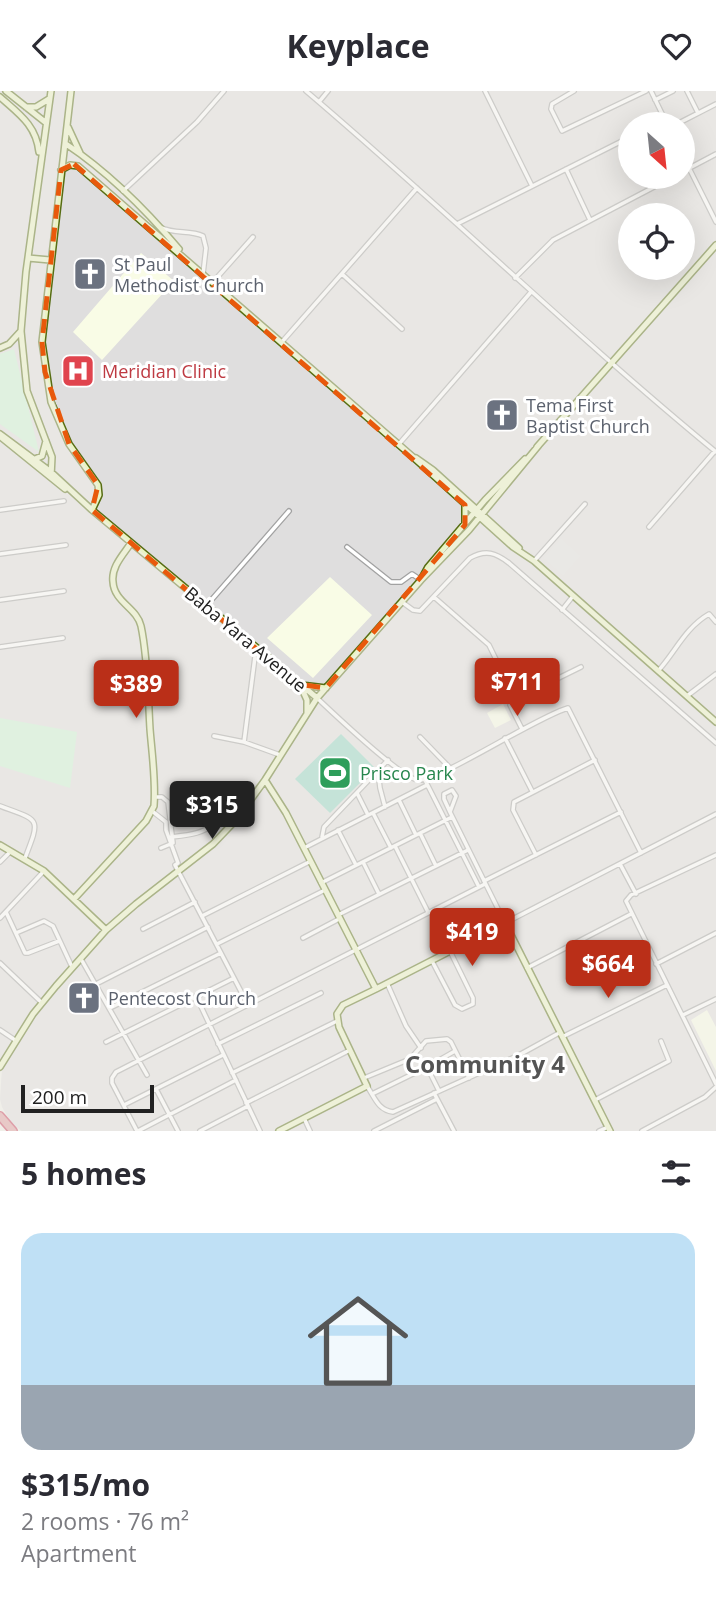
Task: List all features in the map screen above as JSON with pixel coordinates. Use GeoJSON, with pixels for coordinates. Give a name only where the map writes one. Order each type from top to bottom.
{"type":"FeatureCollection","features":[{"type":"Feature","properties":{"kind":"highway"},"geometry":{"type":"LineString","coordinates":[[0,1116],[13,1131]]}},
{"type":"Feature","properties":{"kind":"main road"},"geometry":{"type":"LineString","coordinates":[[6,91],[45,122]]}},
{"type":"Feature","properties":{"kind":"main road"},"geometry":{"type":"LineString","coordinates":[[51,91],[39,165],[21,331],[27,391],[52,457],[51,474]]}},
{"type":"Feature","properties":{"kind":"main road"},"geometry":{"type":"LineString","coordinates":[[71,91],[42,342],[51,402],[69,444],[99,485],[99,495],[92,510]]}},
{"type":"Feature","properties":{"kind":"main road"},"geometry":{"type":"LineString","coordinates":[[0,97],[44,134]]}},
{"type":"Feature","properties":{"kind":"main road"},"geometry":{"type":"LineString","coordinates":[[23,106],[36,107],[49,99]]}},
{"type":"Feature","properties":{"kind":"main road"},"geometry":{"type":"LineString","coordinates":[[30,123],[37,139],[39,165]]}},
{"type":"Feature","properties":{"kind":"main road"},"geometry":{"type":"LineString","coordinates":[[67,125],[82,155]]}},
{"type":"Feature","properties":{"kind":"main road"},"geometry":{"type":"LineString","coordinates":[[65,144],[82,155],[123,191],[162,228],[195,267]]}},
{"type":"Feature","properties":{"kind":"main road"},"geometry":{"type":"LineString","coordinates":[[61,170],[70,165],[78,166],[716,722]]}},
{"type":"Feature","properties":{"kind":"main road"},"geometry":{"type":"LineString","coordinates":[[539,445],[716,245]]}},
{"type":"Feature","properties":{"kind":"main road"},"geometry":{"type":"LineString","coordinates":[[28,258],[50,260]]}},
{"type":"Feature","properties":{"kind":"main road"},"geometry":{"type":"LineString","coordinates":[[0,348],[9,344],[21,331]]}},
{"type":"Feature","properties":{"kind":"main road","name":"Baba Yara Avenue"},"geometry":{"type":"LineString","coordinates":[[0,435],[51,474]]}},
{"type":"Feature","properties":{"kind":"main road","name":"Baba Yara Avenue"},"geometry":{"type":"LineString","coordinates":[[0,435],[35,459],[206,607],[317,698],[467,528],[481,516],[539,445]]}},
{"type":"Feature","properties":{"kind":"main road"},"geometry":{"type":"LineString","coordinates":[[35,459],[43,456],[46,441]]}},
{"type":"Feature","properties":{"kind":"main road","name":"Baba Yara Avenue"},"geometry":{"type":"LineString","coordinates":[[467,528],[485,500],[539,445]]}},
{"type":"Feature","properties":{"kind":"main road"},"geometry":{"type":"LineString","coordinates":[[468,504],[485,500]]}},
{"type":"Feature","properties":{"kind":"main road"},"geometry":{"type":"LineString","coordinates":[[491,525],[494,501]]}},
{"type":"Feature","properties":{"kind":"main road"},"geometry":{"type":"LineString","coordinates":[[468,504],[467,528],[491,525]]}},
{"type":"Feature","properties":{"kind":"main road"},"geometry":{"type":"LineString","coordinates":[[74,899],[146,821],[152,811],[154,797],[141,626],[119,599],[112,577],[131,543]]}},
{"type":"Feature","properties":{"kind":"main road"},"geometry":{"type":"LineString","coordinates":[[298,684],[326,688]]}},
{"type":"Feature","properties":{"kind":"main road"},"geometry":{"type":"LineString","coordinates":[[298,684],[305,694],[307,713]]}},
{"type":"Feature","properties":{"kind":"main road"},"geometry":{"type":"LineString","coordinates":[[0,1067],[2,1058],[15,1040],[80,957],[106,930],[225,832],[244,810],[317,698]]}},
{"type":"Feature","properties":{"kind":"main road"},"geometry":{"type":"LineString","coordinates":[[265,780],[277,796],[376,989]]}},
{"type":"Feature","properties":{"kind":"main road"},"geometry":{"type":"LineString","coordinates":[[0,845],[44,871],[106,930]]}},
{"type":"Feature","properties":{"kind":"main road"},"geometry":{"type":"LineString","coordinates":[[279,1131],[368,1087],[338,1021],[337,1014],[343,1005],[505,923],[609,1129]]}},
{"type":"Feature","properties":{"kind":"street"},"geometry":{"type":"LineString","coordinates":[[123,191],[197,122],[224,91]]}},
{"type":"Feature","properties":{"kind":"street"},"geometry":{"type":"LineString","coordinates":[[306,91],[609,363],[715,451],[649,527]]}},
{"type":"Feature","properties":{"kind":"street"},"geometry":{"type":"LineString","coordinates":[[319,102],[328,91]]}},
{"type":"Feature","properties":{"kind":"street"},"geometry":{"type":"LineString","coordinates":[[485,91],[532,186]]}},
{"type":"Feature","properties":{"kind":"street"},"geometry":{"type":"LineString","coordinates":[[574,91],[552,104],[551,109],[562,131],[648,91],[661,112]]}},
{"type":"Feature","properties":{"kind":"street"},"geometry":{"type":"LineString","coordinates":[[655,100],[673,91]]}},
{"type":"Feature","properties":{"kind":"street"},"geometry":{"type":"LineString","coordinates":[[687,91],[698,113]]}},
{"type":"Feature","properties":{"kind":"street"},"geometry":{"type":"LineString","coordinates":[[695,115],[716,104]]}},
{"type":"Feature","properties":{"kind":"street"},"geometry":{"type":"LineString","coordinates":[[457,224],[618,143]]}},
{"type":"Feature","properties":{"kind":"street"},"geometry":{"type":"LineString","coordinates":[[695,165],[716,154]]}},
{"type":"Feature","properties":{"kind":"street"},"geometry":{"type":"LineString","coordinates":[[566,169],[590,220]]}},
{"type":"Feature","properties":{"kind":"street"},"geometry":{"type":"LineString","coordinates":[[695,178],[716,222]]}},
{"type":"Feature","properties":{"kind":"street"},"geometry":{"type":"LineString","coordinates":[[281,343],[417,188]]}},
{"type":"Feature","properties":{"kind":"street"},"geometry":{"type":"LineString","coordinates":[[516,278],[553,240],[650,189]]}},
{"type":"Feature","properties":{"kind":"street"},"geometry":{"type":"LineString","coordinates":[[162,228],[173,233],[197,233],[202,236],[206,241],[203,274]]}},
{"type":"Feature","properties":{"kind":"street"},"geometry":{"type":"LineString","coordinates":[[213,282],[253,237]]}},
{"type":"Feature","properties":{"kind":"street"},"geometry":{"type":"LineString","coordinates":[[342,274],[402,328]]}},
{"type":"Feature","properties":{"kind":"street"},"geometry":{"type":"LineString","coordinates":[[398,444],[531,292]]}},
{"type":"Feature","properties":{"kind":"street"},"geometry":{"type":"LineString","coordinates":[[0,510],[64,501]]}},
{"type":"Feature","properties":{"kind":"street"},"geometry":{"type":"LineString","coordinates":[[534,561],[585,504]]}},
{"type":"Feature","properties":{"kind":"street"},"geometry":{"type":"LineString","coordinates":[[206,607],[289,511]]}},
{"type":"Feature","properties":{"kind":"street"},"geometry":{"type":"LineString","coordinates":[[0,554],[66,545]]}},
{"type":"Feature","properties":{"kind":"street"},"geometry":{"type":"LineString","coordinates":[[347,547],[391,582],[401,582],[412,575],[421,580]]}},
{"type":"Feature","properties":{"kind":"street"},"geometry":{"type":"LineString","coordinates":[[402,602],[419,611],[470,558],[486,552],[504,559],[716,743]]}},
{"type":"Feature","properties":{"kind":"street"},"geometry":{"type":"LineString","coordinates":[[0,600],[64,591]]}},
{"type":"Feature","properties":{"kind":"street"},"geometry":{"type":"LineString","coordinates":[[434,597],[489,645],[505,678]]}},
{"type":"Feature","properties":{"kind":"street"},"geometry":{"type":"LineString","coordinates":[[562,610],[573,597]]}},
{"type":"Feature","properties":{"kind":"street"},"geometry":{"type":"LineString","coordinates":[[658,671],[685,633],[696,623],[709,614],[716,622]]}},
{"type":"Feature","properties":{"kind":"street"},"geometry":{"type":"LineString","coordinates":[[0,647],[63,638]]}},
{"type":"Feature","properties":{"kind":"street"},"geometry":{"type":"LineString","coordinates":[[244,742],[256,649]]}},
{"type":"Feature","properties":{"kind":"street"},"geometry":{"type":"LineString","coordinates":[[522,729],[510,705],[512,701],[581,667]]}},
{"type":"Feature","properties":{"kind":"street"},"geometry":{"type":"LineString","coordinates":[[687,696],[716,674]]}},
{"type":"Feature","properties":{"kind":"street"},"geometry":{"type":"LineString","coordinates":[[317,698],[388,760],[414,779],[425,780],[568,708],[641,853]]}},
{"type":"Feature","properties":{"kind":"street"},"geometry":{"type":"LineString","coordinates":[[214,736],[244,742],[280,755]]}},
{"type":"Feature","properties":{"kind":"street"},"geometry":{"type":"LineString","coordinates":[[420,737],[450,768]]}},
{"type":"Feature","properties":{"kind":"street"},"geometry":{"type":"LineString","coordinates":[[505,738],[532,791]]}},
{"type":"Feature","properties":{"kind":"street"},"geometry":{"type":"LineString","coordinates":[[323,838],[324,827],[388,760]]}},
{"type":"Feature","properties":{"kind":"street"},"geometry":{"type":"LineString","coordinates":[[536,855],[512,807],[515,800],[595,760]]}},
{"type":"Feature","properties":{"kind":"street"},"geometry":{"type":"LineString","coordinates":[[379,771],[385,807]]}},
{"type":"Feature","properties":{"kind":"street"},"geometry":{"type":"LineString","coordinates":[[425,780],[479,887]]}},
{"type":"Feature","properties":{"kind":"street"},"geometry":{"type":"LineString","coordinates":[[304,848],[427,785]]}},
{"type":"Feature","properties":{"kind":"street"},"geometry":{"type":"LineString","coordinates":[[321,883],[446,820],[451,815],[456,796],[452,790],[444,796],[451,815],[505,923],[716,814]]}},
{"type":"Feature","properties":{"kind":"street"},"geometry":{"type":"LineString","coordinates":[[357,793],[368,815]]}},
{"type":"Feature","properties":{"kind":"street"},"geometry":{"type":"LineString","coordinates":[[154,797],[162,797],[168,802],[171,845]]}},
{"type":"Feature","properties":{"kind":"street"},"geometry":{"type":"LineString","coordinates":[[399,800],[436,866]]}},
{"type":"Feature","properties":{"kind":"street"},"geometry":{"type":"LineString","coordinates":[[0,806],[29,817],[36,824],[25,858]]}},
{"type":"Feature","properties":{"kind":"street"},"geometry":{"type":"LineString","coordinates":[[152,811],[166,823],[178,871],[247,1003]]}},
{"type":"Feature","properties":{"kind":"street"},"geometry":{"type":"LineString","coordinates":[[171,837],[197,834],[210,828],[217,822],[215,811]]}},
{"type":"Feature","properties":{"kind":"street"},"geometry":{"type":"LineString","coordinates":[[236,1080],[138,1131],[112,1078],[116,1072],[247,1003],[479,887],[621,812]]}},
{"type":"Feature","properties":{"kind":"street"},"geometry":{"type":"LineString","coordinates":[[373,813],[428,912]]}},
{"type":"Feature","properties":{"kind":"street"},"geometry":{"type":"LineString","coordinates":[[338,830],[356,866]]}},
{"type":"Feature","properties":{"kind":"street"},"geometry":{"type":"LineString","coordinates":[[161,848],[171,845]]}},
{"type":"Feature","properties":{"kind":"street"},"geometry":{"type":"LineString","coordinates":[[0,862],[12,850]]}},
{"type":"Feature","properties":{"kind":"street"},"geometry":{"type":"LineString","coordinates":[[303,939],[379,894],[468,850]]}},
{"type":"Feature","properties":{"kind":"street"},"geometry":{"type":"LineString","coordinates":[[642,1131],[705,1097],[716,1086],[626,901],[629,896],[716,855]]}},
{"type":"Feature","properties":{"kind":"street"},"geometry":{"type":"LineString","coordinates":[[202,916],[311,862]]}},
{"type":"Feature","properties":{"kind":"street"},"geometry":{"type":"LineString","coordinates":[[363,862],[379,894]]}},
{"type":"Feature","properties":{"kind":"street"},"geometry":{"type":"LineString","coordinates":[[620,864],[636,894]]}},
{"type":"Feature","properties":{"kind":"street"},"geometry":{"type":"LineString","coordinates":[[0,918],[44,871]]}},
{"type":"Feature","properties":{"kind":"street"},"geometry":{"type":"LineString","coordinates":[[217,945],[325,890]]}},
{"type":"Feature","properties":{"kind":"street"},"geometry":{"type":"LineString","coordinates":[[143,929],[195,902]]}},
{"type":"Feature","properties":{"kind":"street"},"geometry":{"type":"LineString","coordinates":[[6,912],[26,953],[60,941]]}},
{"type":"Feature","properties":{"kind":"street"},"geometry":{"type":"LineString","coordinates":[[527,968],[632,914]]}},
{"type":"Feature","properties":{"kind":"street"},"geometry":{"type":"LineString","coordinates":[[16,933],[46,921],[53,926],[72,967]]}},
{"type":"Feature","properties":{"kind":"street"},"geometry":{"type":"LineString","coordinates":[[96,984],[208,927]]}},
{"type":"Feature","properties":{"kind":"street"},"geometry":{"type":"LineString","coordinates":[[656,964],[716,933]]}},
{"type":"Feature","properties":{"kind":"street"},"geometry":{"type":"LineString","coordinates":[[431,961],[455,1005],[462,1009],[466,1007],[474,998],[450,951]]}},
{"type":"Feature","properties":{"kind":"street"},"geometry":{"type":"LineString","coordinates":[[110,1008],[221,952]]}},
{"type":"Feature","properties":{"kind":"street"},"geometry":{"type":"LineString","coordinates":[[80,957],[147,1075]]}},
{"type":"Feature","properties":{"kind":"street"},"geometry":{"type":"LineString","coordinates":[[0,963],[42,1003]]}},
{"type":"Feature","properties":{"kind":"street"},"geometry":{"type":"LineString","coordinates":[[107,1042],[234,978]]}},
{"type":"Feature","properties":{"kind":"street"},"geometry":{"type":"LineString","coordinates":[[387,983],[407,1026],[421,1048]]}},
{"type":"Feature","properties":{"kind":"street"},"geometry":{"type":"LineString","coordinates":[[368,1087],[384,1111],[393,1112],[667,985]]}},
{"type":"Feature","properties":{"kind":"street"},"geometry":{"type":"LineString","coordinates":[[218,1044],[321,993]]}},
{"type":"Feature","properties":{"kind":"street"},"geometry":{"type":"LineString","coordinates":[[196,996],[260,1131]]}},
{"type":"Feature","properties":{"kind":"street"},"geometry":{"type":"LineString","coordinates":[[683,1016],[716,999]]}},
{"type":"Feature","properties":{"kind":"street"},"geometry":{"type":"LineString","coordinates":[[232,1073],[338,1021]]}},
{"type":"Feature","properties":{"kind":"street"},"geometry":{"type":"LineString","coordinates":[[0,1030],[15,1040]]}},
{"type":"Feature","properties":{"kind":"street"},"geometry":{"type":"LineString","coordinates":[[364,1079],[407,1061],[426,1041],[447,1039],[452,1042],[469,1078]]}},
{"type":"Feature","properties":{"kind":"street"},"geometry":{"type":"LineString","coordinates":[[594,1101],[669,1061],[662,1041]]}},
{"type":"Feature","properties":{"kind":"street"},"geometry":{"type":"LineString","coordinates":[[200,1131],[350,1050]]}},
{"type":"Feature","properties":{"kind":"street"},"geometry":{"type":"LineString","coordinates":[[372,1094],[456,1051]]}},
{"type":"Feature","properties":{"kind":"street"},"geometry":{"type":"LineString","coordinates":[[124,1105],[223,1055]]}},
{"type":"Feature","properties":{"kind":"street"},"geometry":{"type":"LineString","coordinates":[[427,1067],[437,1099],[453,1129],[445,1131]]}},
{"type":"Feature","properties":{"kind":"street"},"geometry":{"type":"LineString","coordinates":[[156,1089],[178,1131]]}},
{"type":"Feature","properties":{"kind":"street"},"geometry":{"type":"LineString","coordinates":[[374,1131],[437,1099]]}},
{"type":"Feature","properties":{"kind":"street"},"geometry":{"type":"LineString","coordinates":[[304,1118],[310,1131]]}},
{"type":"Feature","properties":{"kind":"street"},"geometry":{"type":"LineString","coordinates":[[600,1131],[609,1129]]}},
{"type":"Feature","properties":{"kind":"highlighted area"},"geometry":{"type":"Polygon","coordinates":[[[74,164],[465,505],[465,525],[326,688],[298,684],[92,510],[98,485],[69,444],[45,372],[42,342],[61,170],[74,164]]]}},
{"type":"Feature","properties":{"kind":"shaded area"},"geometry":{"type":"Polygon","coordinates":[[[0,91],[716,91],[716,1131],[22,1131],[12,1124],[2,1107],[0,91]]]}},
{"type":"Feature","properties":{"kind":"shaded area"},"geometry":{"type":"Polygon","coordinates":[[[141,253],[174,281],[102,360],[73,332],[141,253]]]}},
{"type":"Feature","properties":{"kind":"shaded area"},"geometry":{"type":"Polygon","coordinates":[[[561,539],[580,556],[563,575],[544,558],[561,539]]]}},
{"type":"Feature","properties":{"kind":"shaded area"},"geometry":{"type":"Polygon","coordinates":[[[330,577],[372,615],[313,678],[267,638],[330,577]]]}},
{"type":"Feature","properties":{"kind":"shaded area"},"geometry":{"type":"Polygon","coordinates":[[[503,704],[511,720],[495,728],[487,713],[503,704]]]}},
{"type":"Feature","properties":{"kind":"shaded area"},"geometry":{"type":"Polygon","coordinates":[[[707,1010],[716,1027],[716,1071],[691,1020],[707,1010]]]}},
{"type":"Feature","properties":{"kind":"green space"},"geometry":{"type":"Polygon","coordinates":[[[14,349],[39,452],[0,424],[0,354],[14,349]]]}},
{"type":"Feature","properties":{"kind":"green space"},"geometry":{"type":"Polygon","coordinates":[[[0,718],[77,732],[70,788],[0,766],[0,718]]]}},
{"type":"Feature","properties":{"kind":"green space","name":"Prisco Park"},"geometry":{"type":"Polygon","coordinates":[[[341,734],[375,768],[330,813],[295,779],[341,734]]]}},
{"type":"Feature","properties":{"kind":"place","name":"St Paul Methodist Church"},"geometry":{"type":"Point","coordinates":[90,274]}},
{"type":"Feature","properties":{"kind":"place","name":"Meridian Clinic"},"geometry":{"type":"Point","coordinates":[78,371]}},
{"type":"Feature","properties":{"kind":"place","name":"Tema First Baptist Church"},"geometry":{"type":"Point","coordinates":[502,415]}},
{"type":"Feature","properties":{"kind":"place","name":"Prisco Park"},"geometry":{"type":"Point","coordinates":[335,773]}},
{"type":"Feature","properties":{"kind":"place","name":"Pentecost Church"},"geometry":{"type":"Point","coordinates":[84,998]}},
{"type":"Feature","properties":{"kind":"district","name":"Community 4"},"geometry":{"type":"Point","coordinates":[485,1063]}}]}
